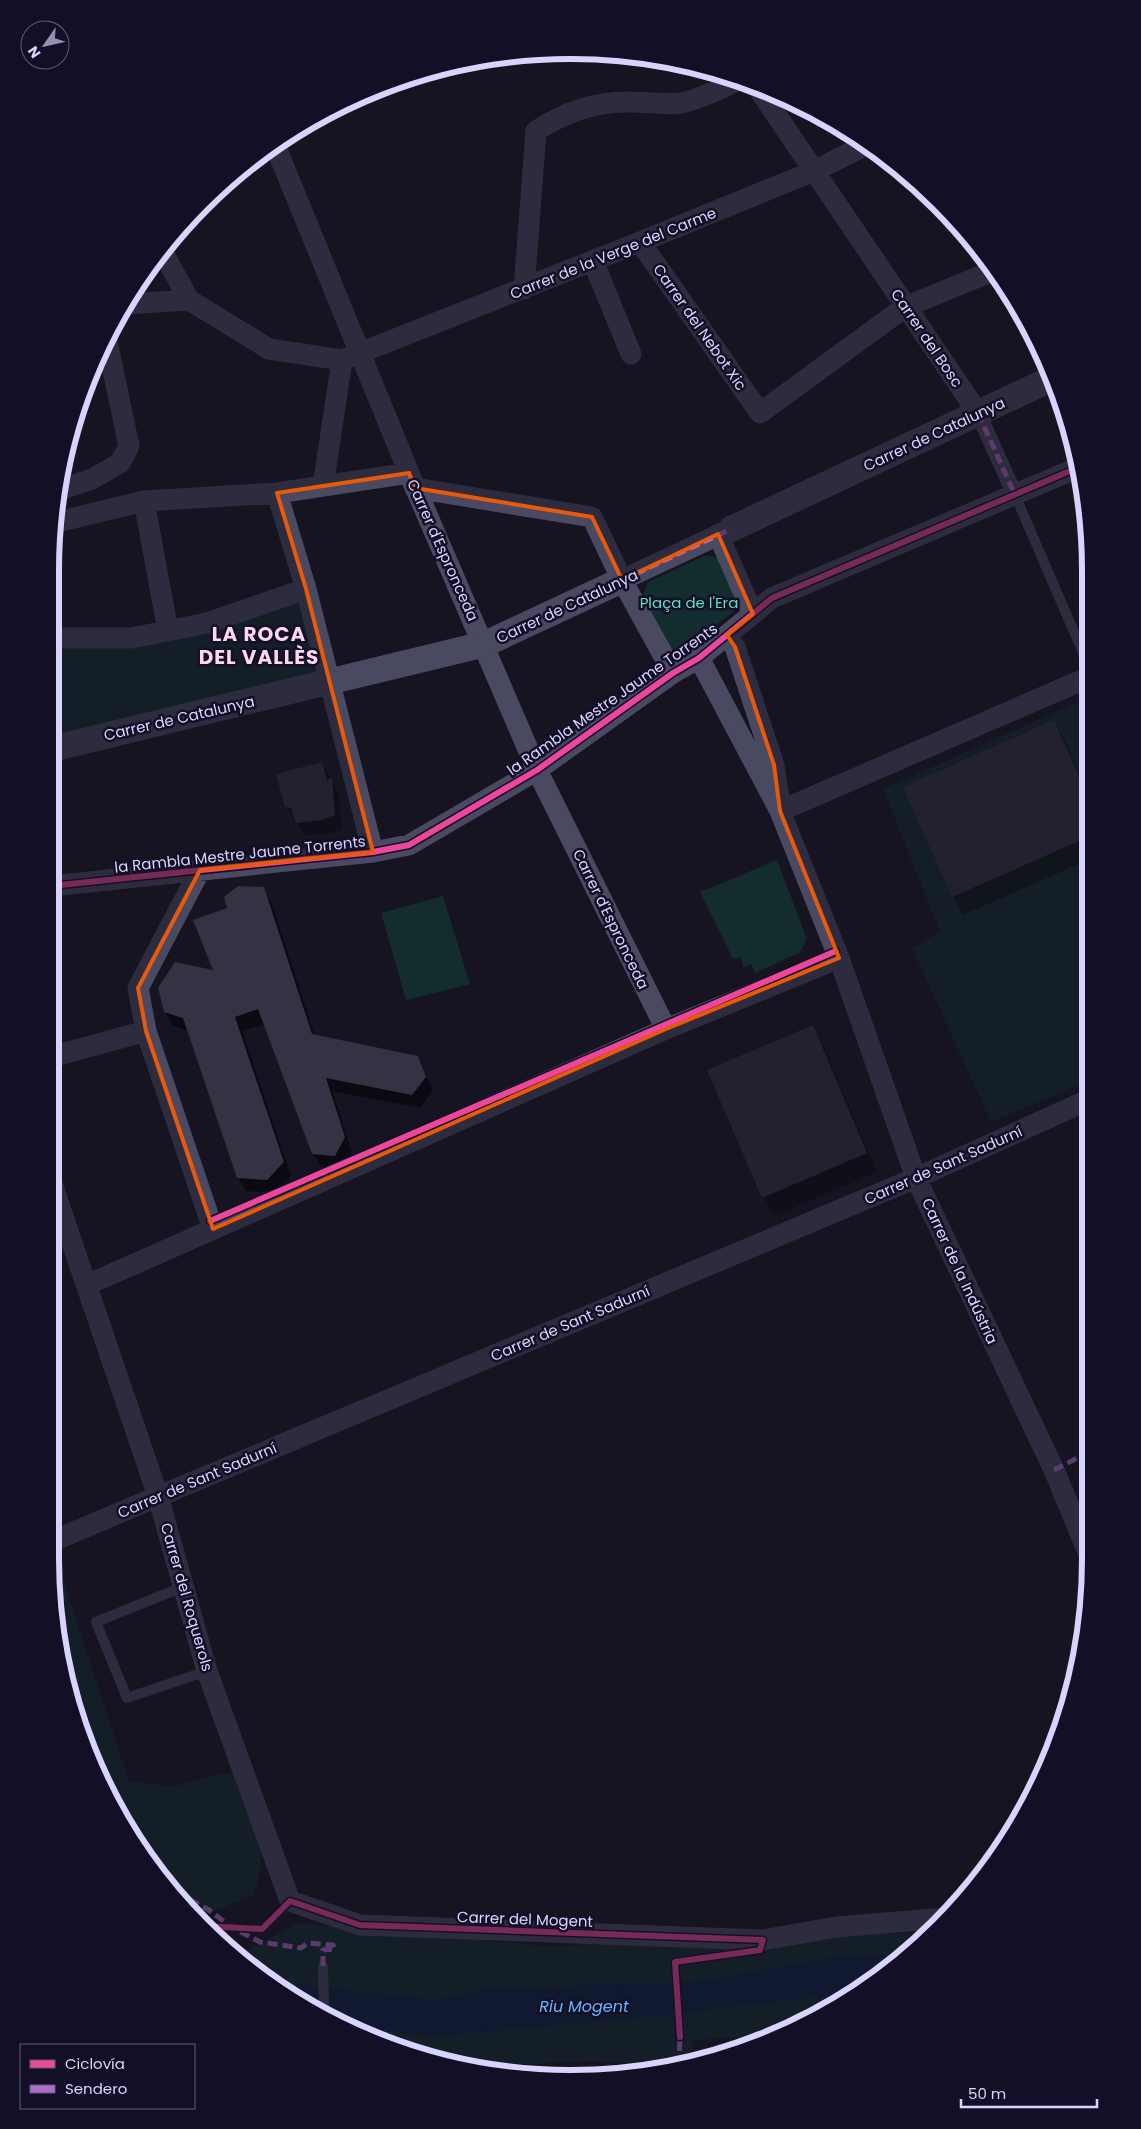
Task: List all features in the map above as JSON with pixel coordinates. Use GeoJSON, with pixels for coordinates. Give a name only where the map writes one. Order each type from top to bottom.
{"type":"FeatureCollection","features":[{"type":"Feature","properties":{"kind":"street"},"geometry":{"type":"LineString","coordinates":[[524,289],[536,131],[555,119],[591,105],[626,102],[680,103],[720,90],[730,84]]}},
{"type":"Feature","properties":{"kind":"street","name":"Carrer del Bosc"},"geometry":{"type":"LineString","coordinates":[[764,97],[978,413],[1015,495]]}},
{"type":"Feature","properties":{"kind":"street","name":"Carrer de la Verge del Carme"},"geometry":{"type":"LineString","coordinates":[[351,357],[814,171],[859,148]]}},
{"type":"Feature","properties":{"kind":"street","name":"Carrer d'Espronceda"},"geometry":{"type":"LineString","coordinates":[[277,151],[351,357],[412,480],[538,770],[666,1029]]}},
{"type":"Feature","properties":{"kind":"street","name":"Carrer del Nebot Xic"},"geometry":{"type":"LineString","coordinates":[[640,242],[760,412],[905,307]]}},
{"type":"Feature","properties":{"kind":"street"},"geometry":{"type":"LineString","coordinates":[[166,258],[190,300],[269,348],[351,357],[323,486]]}},
{"type":"Feature","properties":{"kind":"street"},"geometry":{"type":"LineString","coordinates":[[593,261],[631,354]]}},
{"type":"Feature","properties":{"kind":"street"},"geometry":{"type":"LineString","coordinates":[[905,307],[987,274]]}},
{"type":"Feature","properties":{"kind":"street"},"geometry":{"type":"LineString","coordinates":[[134,303],[190,300]]}},
{"type":"Feature","properties":{"kind":"street"},"geometry":{"type":"LineString","coordinates":[[66,488],[92,479],[120,463],[129,446],[109,351]]}},
{"type":"Feature","properties":{"kind":"street","name":"Carrer de Catalunya"},"geometry":{"type":"LineString","coordinates":[[59,746],[329,683],[484,644],[1046,381]]}},
{"type":"Feature","properties":{"kind":"street","name":"la Rambla Mestre Jaume Torrents"},"geometry":{"type":"LineString","coordinates":[[59,885],[373,852],[409,844],[538,770],[673,673],[699,658],[772,598],[1072,470]]}},
{"type":"Feature","properties":{"kind":"street"},"geometry":{"type":"LineString","coordinates":[[61,521],[144,501],[277,493],[323,486],[412,480],[592,517],[622,580],[673,673]]}},
{"type":"Feature","properties":{"kind":"street"},"geometry":{"type":"LineString","coordinates":[[277,493],[306,590],[373,852]]}},
{"type":"Feature","properties":{"kind":"street"},"geometry":{"type":"LineString","coordinates":[[144,501],[168,630]]}},
{"type":"Feature","properties":{"kind":"street"},"geometry":{"type":"LineString","coordinates":[[725,531],[753,614]]}},
{"type":"Feature","properties":{"kind":"street"},"geometry":{"type":"LineString","coordinates":[[59,638],[131,638],[207,622],[306,590]]}},
{"type":"Feature","properties":{"kind":"street","name":"Carrer de la Indústria"},"geometry":{"type":"LineString","coordinates":[[727,635],[735,647],[774,765],[780,811]]}},
{"type":"Feature","properties":{"kind":"street","name":"Carrer de la Indústria"},"geometry":{"type":"LineString","coordinates":[[699,658],[780,811],[839,958],[916,1178],[1054,1470],[1082,1538]]}},
{"type":"Feature","properties":{"kind":"street"},"geometry":{"type":"LineString","coordinates":[[780,811],[1082,680]]}},
{"type":"Feature","properties":{"kind":"street"},"geometry":{"type":"LineString","coordinates":[[200,870],[138,988],[146,1031],[213,1229]]}},
{"type":"Feature","properties":{"kind":"street"},"geometry":{"type":"LineString","coordinates":[[87,1285],[666,1029],[839,958]]}},
{"type":"Feature","properties":{"kind":"street"},"geometry":{"type":"LineString","coordinates":[[59,1055],[146,1031]]}},
{"type":"Feature","properties":{"kind":"street","name":"Carrer de Sant Sadurní"},"geometry":{"type":"LineString","coordinates":[[59,1538],[916,1178],[1082,1103]]}},
{"type":"Feature","properties":{"kind":"street","name":"Carrer del Roquerols"},"geometry":{"type":"LineString","coordinates":[[59,1204],[158,1496],[185,1586],[207,1671],[290,1901]]}},
{"type":"Feature","properties":{"kind":"street","name":"Carrer del Mogent"},"geometry":{"type":"LineString","coordinates":[[290,1901],[360,1925],[763,1940],[836,1927],[933,1919]]}},
{"type":"Feature","properties":{"kind":"lane","name":"Carrer del Bosc"},"geometry":{"type":"LineString","coordinates":[[1015,495],[1082,650]]}},
{"type":"Feature","properties":{"kind":"lane"},"geometry":{"type":"LineString","coordinates":[[185,1586],[96,1622],[127,1698],[207,1671]]}},
{"type":"Feature","properties":{"kind":"lane"},"geometry":{"type":"LineString","coordinates":[[323,1966],[324,2007]]}},
{"type":"Feature","properties":{"kind":"highlighted area"},"geometry":{"type":"Polygon","coordinates":[[[409,473],[415,488],[592,517],[622,580],[718,534],[753,614],[727,635],[735,647],[774,765],[780,811],[839,958],[666,1029],[213,1229],[146,1031],[138,988],[200,870],[373,852],[306,589],[277,493],[409,473]]]}},
{"type":"Feature","properties":{"kind":"green space","name":"Plaça de l'Era"},"geometry":{"type":"Polygon","coordinates":[[[706,555],[719,558],[735,599],[733,612],[682,652],[676,654],[671,652],[643,594],[648,582],[706,555]]]}},
{"type":"Feature","properties":{"kind":"green space"},"geometry":{"type":"Polygon","coordinates":[[[304,596],[324,680],[59,741],[59,638],[131,638],[304,596]]]}},
{"type":"Feature","properties":{"kind":"green space"},"geometry":{"type":"Polygon","coordinates":[[[1082,700],[1082,1084],[991,1122],[912,948],[940,932],[883,789],[1082,700]]]}},
{"type":"Feature","properties":{"kind":"green space"},"geometry":{"type":"Polygon","coordinates":[[[777,860],[807,939],[799,953],[755,973],[751,964],[744,968],[740,957],[733,959],[700,892],[777,860]]]}},
{"type":"Feature","properties":{"kind":"green space"},"geometry":{"type":"Polygon","coordinates":[[[443,896],[470,984],[406,1000],[381,913],[443,896]]]}},
{"type":"Feature","properties":{"kind":"green space"},"geometry":{"type":"Polygon","coordinates":[[[62,1577],[129,1781],[173,1787],[216,1774],[233,1773],[262,1852],[259,1878],[253,1895],[204,1915],[165,1870],[127,1814],[98,1754],[76,1691],[63,1625],[60,1578],[62,1577]]]}},
{"type":"Feature","properties":{"kind":"green space"},"geometry":{"type":"Polygon","coordinates":[[[299,1923],[544,1946],[919,1932],[894,1954],[842,1956],[696,1982],[496,1987],[436,2000],[284,1983],[240,1949],[249,1949],[299,1923]]]}},
{"type":"Feature","properties":{"kind":"green space"},"geometry":{"type":"Polygon","coordinates":[[[838,1994],[797,2017],[750,2037],[692,2040],[694,2055],[649,2064],[591,2061],[501,2065],[438,2053],[373,2030],[435,2036],[626,2019],[838,1994]]]}},
{"type":"Feature","properties":{"kind":"water","name":"Riu Mogent"},"geometry":{"type":"Polygon","coordinates":[[[894,1954],[838,1994],[626,2019],[434,2036],[373,2030],[315,2002],[284,1983],[436,2000],[496,1987],[696,1982],[842,1956],[894,1954]]]}},
{"type":"Feature","properties":{"kind":"building"},"geometry":{"type":"Polygon","coordinates":[[[1054,720],[1082,783],[1082,840],[952,897],[903,787],[1054,720]]]}},
{"type":"Feature","properties":{"kind":"building"},"geometry":{"type":"Polygon","coordinates":[[[322,762],[327,780],[332,778],[335,815],[321,820],[296,823],[291,808],[285,807],[276,774],[322,762]]]}},
{"type":"Feature","properties":{"kind":"building"},"geometry":{"type":"Polygon","coordinates":[[[238,886],[264,887],[312,1034],[418,1056],[426,1077],[412,1095],[326,1078],[345,1137],[335,1156],[312,1154],[258,1009],[235,1017],[284,1162],[267,1180],[237,1178],[183,1018],[164,1012],[158,988],[175,962],[213,970],[193,920],[227,908],[224,897],[238,886]]]}},
{"type":"Feature","properties":{"kind":"building"},"geometry":{"type":"Polygon","coordinates":[[[813,1025],[867,1153],[762,1198],[707,1070],[813,1025]]]}},
{"type":"Feature","properties":{"kind":"marked path"},"geometry":{"type":"LineString","coordinates":[[978,413],[1015,495]]}},
{"type":"Feature","properties":{"kind":"marked path"},"geometry":{"type":"LineString","coordinates":[[622,580],[731,529]]}},
{"type":"Feature","properties":{"kind":"marked path"},"geometry":{"type":"LineString","coordinates":[[1054,1470],[1082,1456]]}},
{"type":"Feature","properties":{"kind":"marked path"},"geometry":{"type":"LineString","coordinates":[[189,1899],[209,1910],[231,1927],[260,1942],[301,1948],[308,1943],[333,1945],[335,1949],[323,1950],[323,1966]]}},
{"type":"Feature","properties":{"kind":"marked path"},"geometry":{"type":"LineString","coordinates":[[679,2058],[680,2033]]}},
{"type":"Feature","properties":{"kind":"cycle path"},"geometry":{"type":"LineString","coordinates":[[59,885],[373,852],[409,845],[537,770],[673,673],[699,658],[772,598],[1072,470]]}},
{"type":"Feature","properties":{"kind":"cycle path"},"geometry":{"type":"LineString","coordinates":[[210,1221],[836,951]]}},
{"type":"Feature","properties":{"kind":"cycle path"},"geometry":{"type":"LineString","coordinates":[[216,1927],[262,1929],[290,1901],[360,1925],[763,1940],[760,1950],[675,1962],[680,2037]]}},
{"type":"Feature","properties":{"kind":"district","name":"LA ROCA DEL VALLÈS"},"geometry":{"type":"Point","coordinates":[259,646]}}]}
